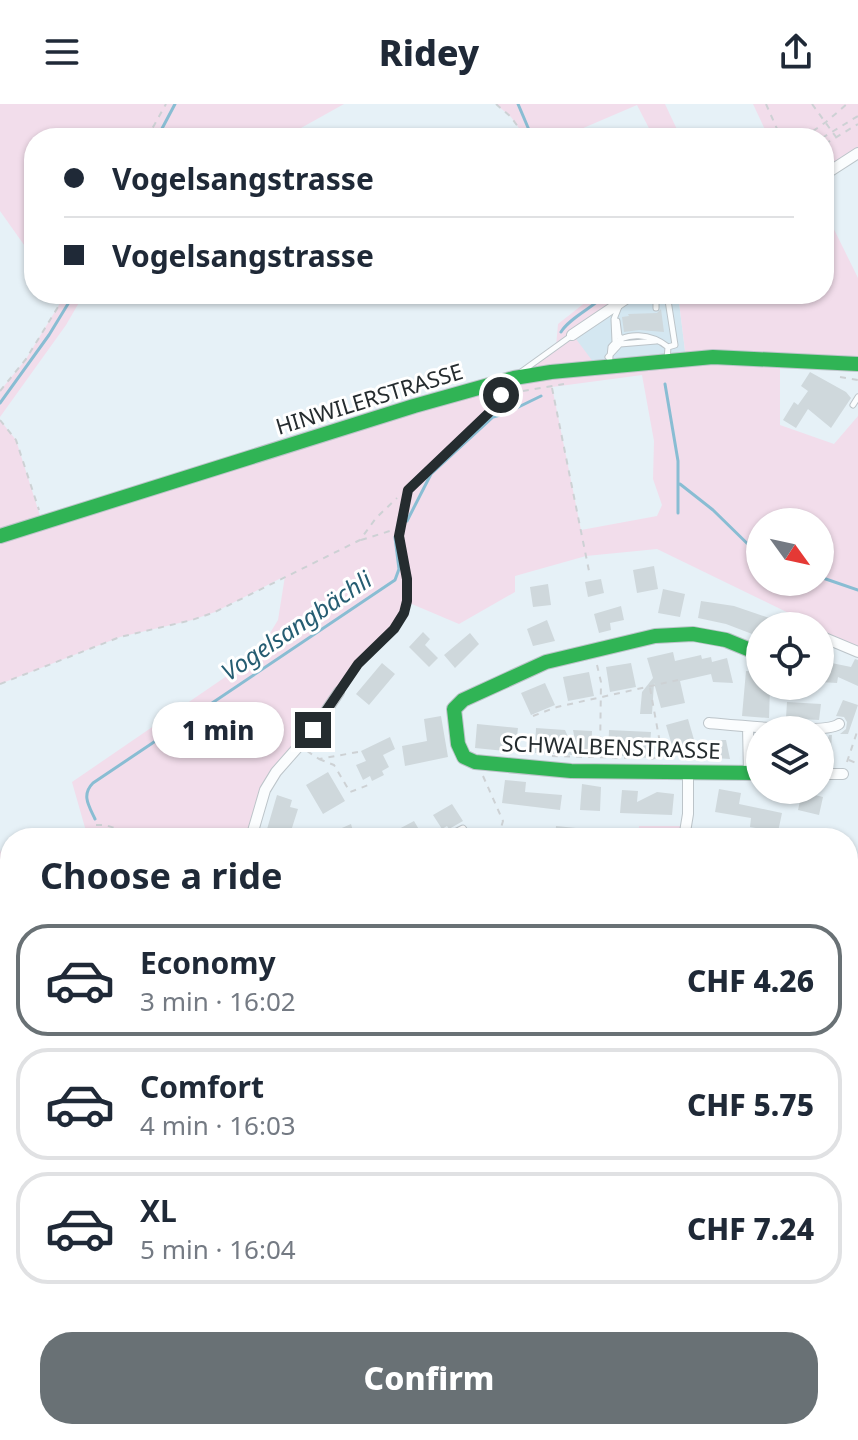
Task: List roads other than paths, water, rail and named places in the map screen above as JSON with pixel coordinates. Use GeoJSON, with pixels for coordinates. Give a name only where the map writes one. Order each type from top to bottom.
{"type":"FeatureCollection","features":[{"type":"Feature","properties":{"kind":"main road","name":"HINWILERSTRASSE"},"geometry":{"type":"LineString","coordinates":[[0,536],[414,406],[609,362],[668,354],[858,364]]}},
{"type":"Feature","properties":{"kind":"main road","name":"SCHWALBENSTRASSE"},"geometry":{"type":"LineString","coordinates":[[746,648],[726,640],[693,634],[655,636],[546,662],[458,703],[454,709],[458,744],[464,757],[475,762],[571,771],[746,773]]}},
{"type":"Feature","properties":{"kind":"street"},"geometry":{"type":"LineString","coordinates":[[834,169],[858,153]]}},
{"type":"Feature","properties":{"kind":"street"},"geometry":{"type":"LineString","coordinates":[[572,335],[622,304]]}},
{"type":"Feature","properties":{"kind":"street"},"geometry":{"type":"LineString","coordinates":[[834,642],[858,652]]}},
{"type":"Feature","properties":{"kind":"street"},"geometry":{"type":"LineString","coordinates":[[254,828],[265,790],[276,772],[313,730],[339,692]]}},
{"type":"Feature","properties":{"kind":"street","name":"SCHWALBENSTRASSE"},"geometry":{"type":"LineString","coordinates":[[709,723],[746,727]]}},
{"type":"Feature","properties":{"kind":"street","name":"SCHWALBENSTRASSE"},"geometry":{"type":"LineString","coordinates":[[834,728],[839,724]]}},
{"type":"Feature","properties":{"kind":"street"},"geometry":{"type":"LineString","coordinates":[[686,828],[688,774]]}},
{"type":"Feature","properties":{"kind":"street"},"geometry":{"type":"LineString","coordinates":[[834,774],[843,774]]}},
{"type":"Feature","properties":{"kind":"lane"},"geometry":{"type":"LineString","coordinates":[[659,333],[668,354],[675,345],[669,304]]}},
{"type":"Feature","properties":{"kind":"lane"},"geometry":{"type":"LineString","coordinates":[[619,307],[618,333],[622,339]]}},
{"type":"Feature","properties":{"kind":"lane"},"geometry":{"type":"LineString","coordinates":[[609,362],[615,342],[614,319],[619,307]]}},
{"type":"Feature","properties":{"kind":"lane"},"geometry":{"type":"LineString","coordinates":[[339,692],[358,664],[394,629],[404,613],[407,579],[400,545],[400,527],[408,490],[495,407],[505,385],[572,335]]}},
{"type":"Feature","properties":{"kind":"lane"},"geometry":{"type":"LineString","coordinates":[[615,342],[648,336],[661,342]]}},
{"type":"Feature","properties":{"kind":"lane"},"geometry":{"type":"LineString","coordinates":[[609,362],[620,344],[661,342]]}},
{"type":"Feature","properties":{"kind":"lane"},"geometry":{"type":"LineString","coordinates":[[853,405],[858,397]]}},
{"type":"Feature","properties":{"kind":"waterway"},"geometry":{"type":"LineString","coordinates":[[162,128],[175,104]]}},
{"type":"Feature","properties":{"kind":"waterway","name":"Vogelsangbächli"},"geometry":{"type":"LineString","coordinates":[[518,104],[528,128]]}},
{"type":"Feature","properties":{"kind":"waterway"},"geometry":{"type":"LineString","coordinates":[[0,403],[68,304]]}},
{"type":"Feature","properties":{"kind":"waterway","name":"Vogelsangbächli"},"geometry":{"type":"LineString","coordinates":[[561,332],[594,304]]}},
{"type":"Feature","properties":{"kind":"waterway"},"geometry":{"type":"LineString","coordinates":[[665,384],[678,461],[678,513]]}},
{"type":"Feature","properties":{"kind":"waterway","name":"Vogelsangbächli"},"geometry":{"type":"LineString","coordinates":[[407,521],[431,474],[493,417],[541,396]]}},
{"type":"Feature","properties":{"kind":"waterway"},"geometry":{"type":"LineString","coordinates":[[680,484],[746,542]]}},
{"type":"Feature","properties":{"kind":"waterway","name":"Vogelsangbächli"},"geometry":{"type":"LineString","coordinates":[[95,819],[87,796],[93,783],[395,580],[399,569],[395,537]]}},
{"type":"Feature","properties":{"kind":"waterway"},"geometry":{"type":"LineString","coordinates":[[834,582],[858,590]]}}]}
